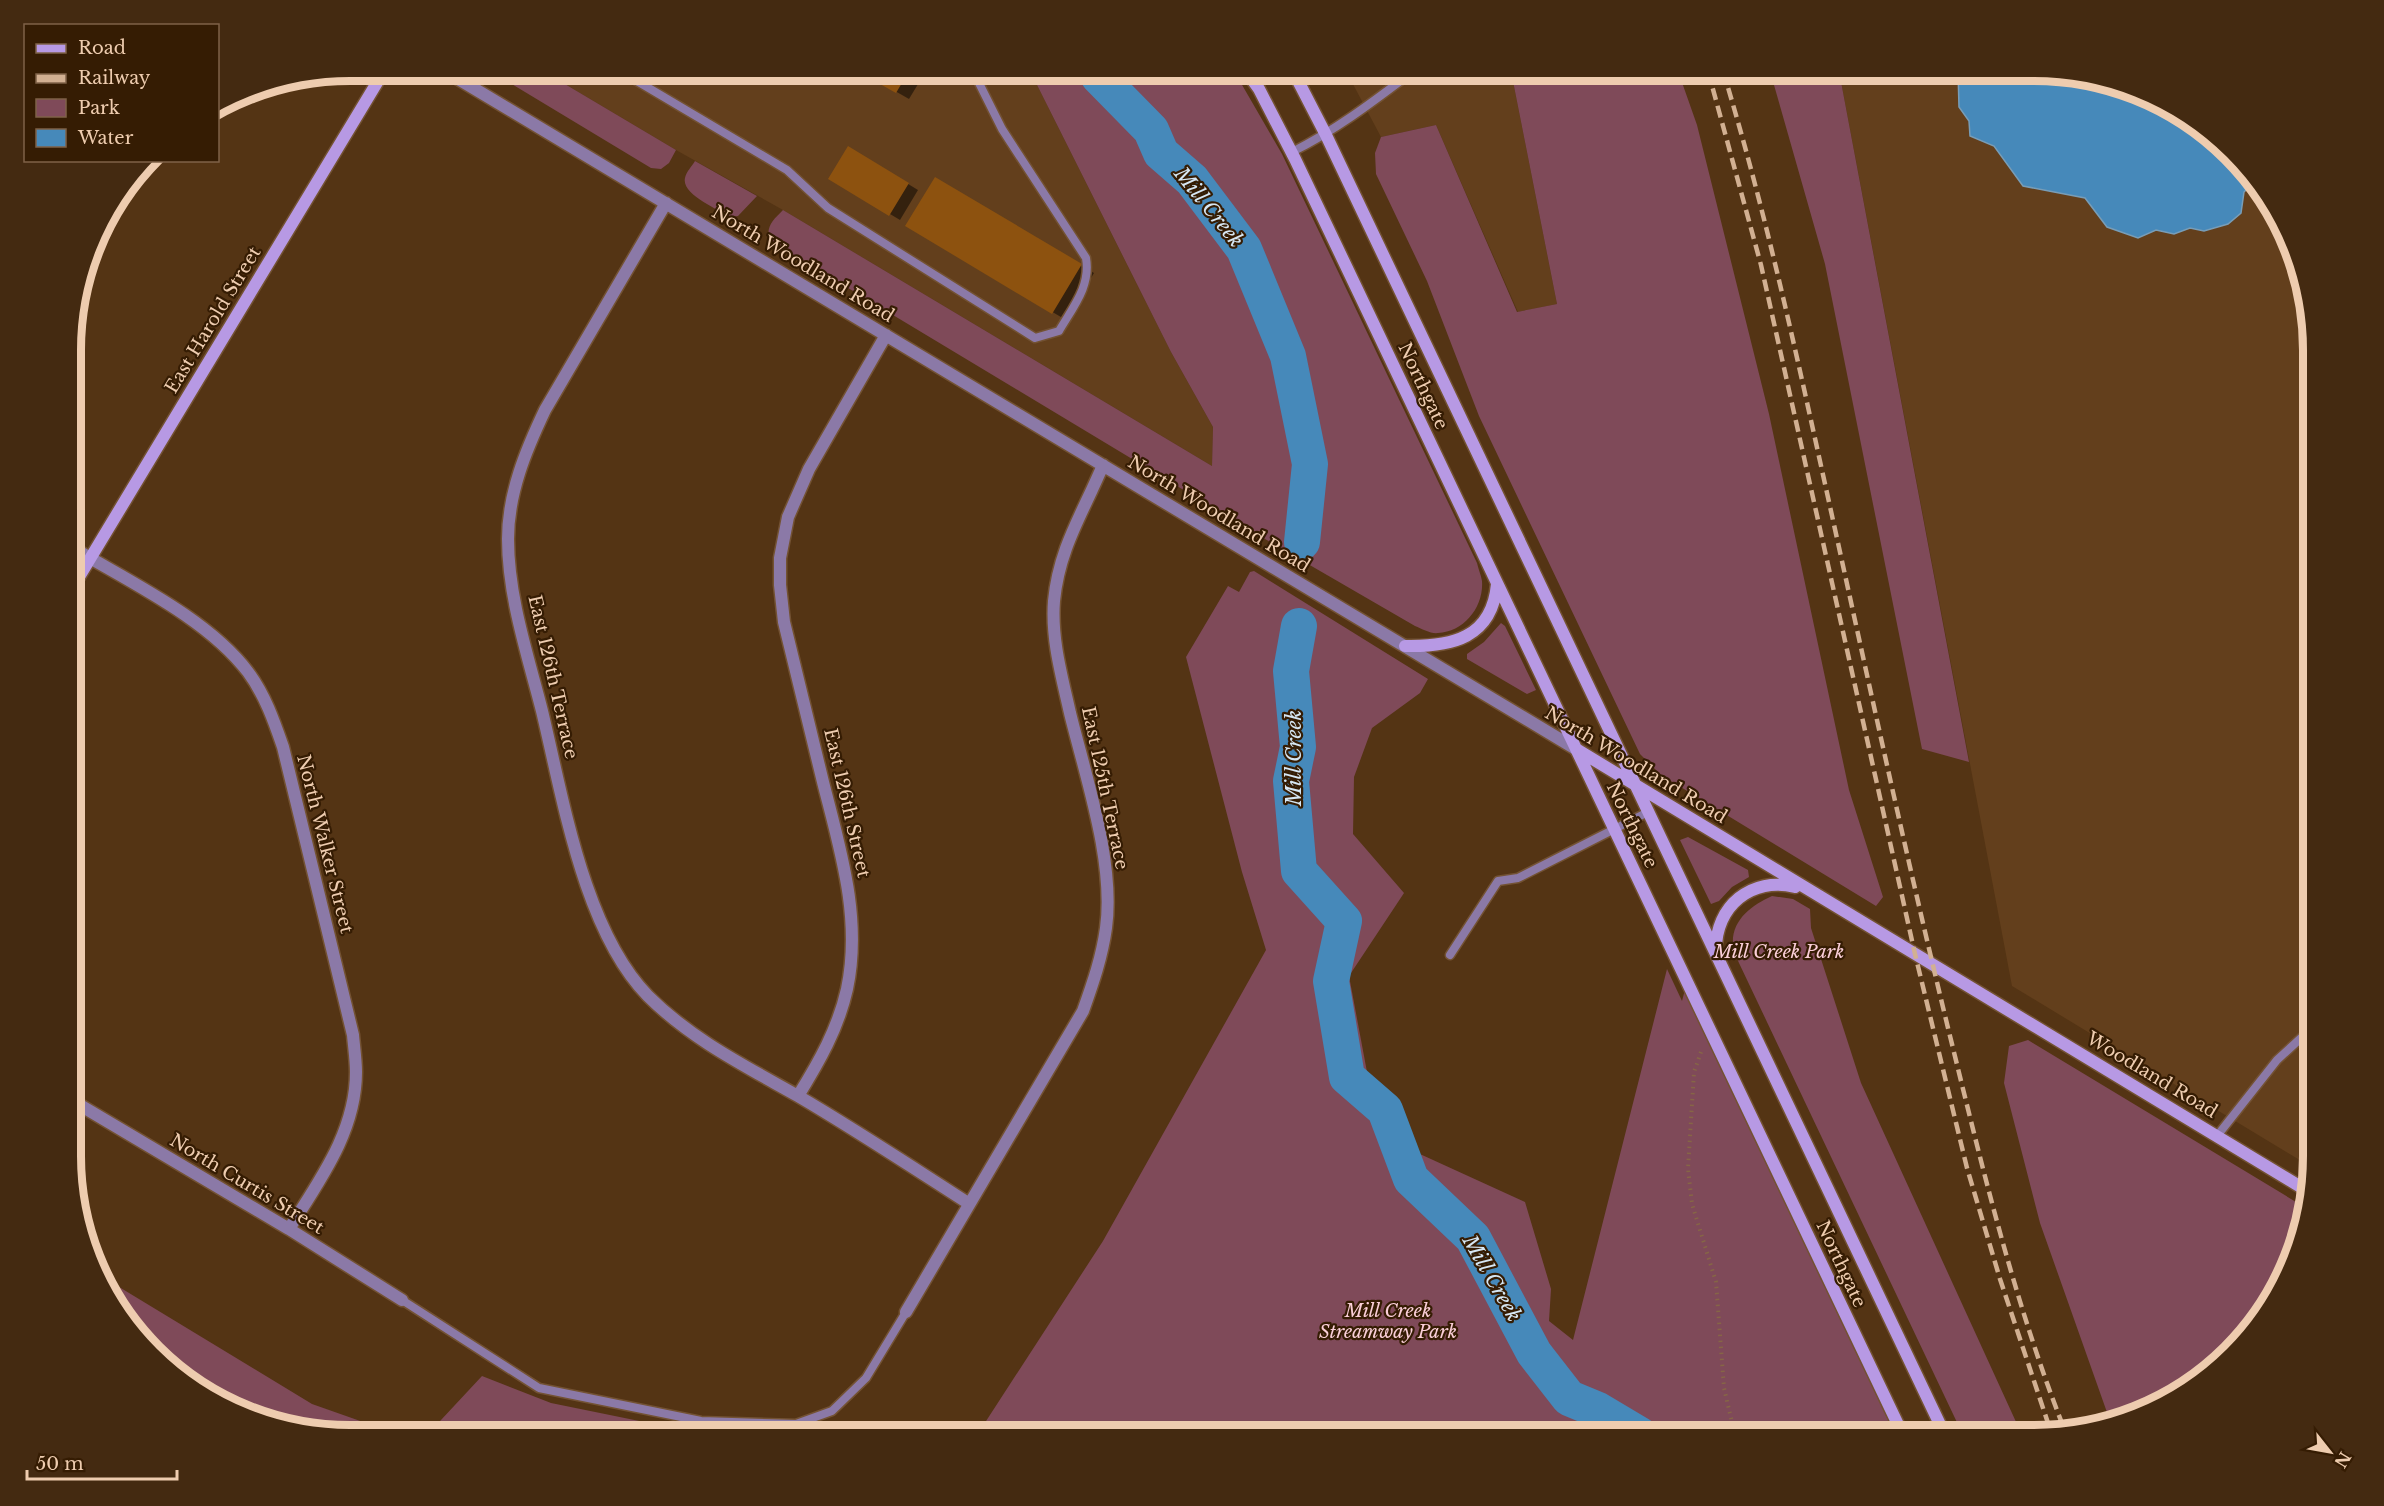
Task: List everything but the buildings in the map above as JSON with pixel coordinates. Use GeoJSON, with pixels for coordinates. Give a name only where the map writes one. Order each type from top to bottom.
{"type":"FeatureCollection","features":[{"type":"Feature","properties":{"kind":"main road","name":"East Harold Street"},"geometry":{"type":"LineString","coordinates":[[81,574],[377,81]]}},
{"type":"Feature","properties":{"kind":"main road","name":"Northgate"},"geometry":{"type":"LineString","coordinates":[[1254,81],[1292,152],[1898,1425]]}},
{"type":"Feature","properties":{"kind":"main road","name":"Northgate"},"geometry":{"type":"LineString","coordinates":[[1299,81],[1940,1425]]}},
{"type":"Feature","properties":{"kind":"main road"},"geometry":{"type":"LineString","coordinates":[[1405,646],[1431,647],[1452,643],[1467,636],[1480,626],[1490,613],[1495,601],[1497,583]]}},
{"type":"Feature","properties":{"kind":"main road","name":"North Woodland Road"},"geometry":{"type":"LineString","coordinates":[[1576,749],[1808,891],[1975,989]]}},
{"type":"Feature","properties":{"kind":"main road"},"geometry":{"type":"LineString","coordinates":[[1716,955],[1716,935],[1723,918],[1744,894],[1758,886],[1772,883],[1808,891]]}},
{"type":"Feature","properties":{"kind":"main road","name":"Woodland Road"},"geometry":{"type":"LineString","coordinates":[[1975,989],[2301,1187]]}},
{"type":"Feature","properties":{"kind":"street","name":"North Woodland Road"},"geometry":{"type":"LineString","coordinates":[[462,81],[1576,749]]}},
{"type":"Feature","properties":{"kind":"street","name":"East 126th Terrace"},"geometry":{"type":"LineString","coordinates":[[666,203],[545,410],[532,438],[516,484],[511,507],[508,538],[509,562],[518,614],[578,857],[594,907],[618,956],[645,993],[674,1021],[705,1043],[798,1096]]}},
{"type":"Feature","properties":{"kind":"street","name":"East 126th Street"},"geometry":{"type":"LineString","coordinates":[[798,1096],[823,1056],[835,1028],[847,988],[852,947],[851,899],[784,621],[780,558],[788,517],[809,469],[886,335]]}},
{"type":"Feature","properties":{"kind":"street","name":"East 125th Terrace"},"geometry":{"type":"LineString","coordinates":[[906,1312],[1083,1011],[1099,966],[1106,926],[1107,886],[1103,852],[1054,638],[1054,602],[1060,564],[1070,533],[1103,465]]}},
{"type":"Feature","properties":{"kind":"street","name":"North Walker Street"},"geometry":{"type":"LineString","coordinates":[[81,553],[205,629],[226,647],[250,675],[269,708],[283,747],[353,1035],[356,1073],[352,1104],[344,1134],[330,1163],[289,1229]]}},
{"type":"Feature","properties":{"kind":"street"},"geometry":{"type":"LineString","coordinates":[[798,1096],[969,1203]]}},
{"type":"Feature","properties":{"kind":"street","name":"North Curtis Street"},"geometry":{"type":"LineString","coordinates":[[81,1106],[289,1229],[402,1300]]}},
{"type":"Feature","properties":{"kind":"lane"},"geometry":{"type":"LineString","coordinates":[[638,81],[787,170],[828,208],[1035,338],[1059,331],[1081,293],[1088,272],[1086,258],[1002,129],[978,81]]}},
{"type":"Feature","properties":{"kind":"lane"},"geometry":{"type":"LineString","coordinates":[[1292,152],[1326,135],[1400,81]]}},
{"type":"Feature","properties":{"kind":"lane"},"geometry":{"type":"LineString","coordinates":[[1450,955],[1498,880],[1518,878],[1648,812]]}},
{"type":"Feature","properties":{"kind":"lane"},"geometry":{"type":"LineString","coordinates":[[2217,1136],[2277,1060],[2303,1036]]}},
{"type":"Feature","properties":{"kind":"lane"},"geometry":{"type":"LineString","coordinates":[[402,1300],[539,1388],[701,1422],[796,1424],[832,1411],[866,1377],[906,1312]]}},
{"type":"Feature","properties":{"kind":"path"},"geometry":{"type":"LineString","coordinates":[[1701,1052],[1694,1072],[1688,1169],[1692,1204],[1716,1282],[1724,1389],[1733,1425]]}},
{"type":"Feature","properties":{"kind":"shaded area"},"geometry":{"type":"Polygon","coordinates":[[[560,81],[1035,81],[1171,352],[1213,427],[1212,466],[783,210],[560,81]]]}},
{"type":"Feature","properties":{"kind":"shaded area"},"geometry":{"type":"Polygon","coordinates":[[[1351,81],[1513,81],[1557,304],[1518,312],[1436,125],[1381,137],[1351,81]]]}},
{"type":"Feature","properties":{"kind":"shaded area"},"geometry":{"type":"Polygon","coordinates":[[[1841,81],[2069,83],[2104,90],[2137,101],[2184,126],[2224,160],[2247,186],[2267,215],[2283,247],[2298,297],[2303,350],[2303,1162],[2012,986],[1841,81]]]}},
{"type":"Feature","properties":{"kind":"green space"},"geometry":{"type":"Polygon","coordinates":[[[507,81],[560,81],[676,150],[669,163],[661,169],[651,168],[507,81]]]}},
{"type":"Feature","properties":{"kind":"green space"},"geometry":{"type":"Polygon","coordinates":[[[1035,81],[1240,81],[1282,154],[1477,563],[1482,591],[1476,609],[1464,623],[1447,632],[1438,633],[1415,626],[1265,539],[770,241],[769,228],[783,210],[1212,466],[1213,427],[1171,352],[1035,81]]]}},
{"type":"Feature","properties":{"kind":"green space"},"geometry":{"type":"Polygon","coordinates":[[[1513,81],[1682,81],[1697,125],[1769,414],[1849,790],[1883,897],[1876,906],[1661,775],[1640,754],[1479,416],[1427,281],[1376,174],[1375,153],[1381,137],[1436,125],[1517,312],[1557,304],[1513,81]]]}},
{"type":"Feature","properties":{"kind":"green space"},"geometry":{"type":"Polygon","coordinates":[[[1773,81],[1841,81],[1969,762],[1922,749],[1825,264],[1773,81]]]}},
{"type":"Feature","properties":{"kind":"green space"},"geometry":{"type":"Polygon","coordinates":[[[695,161],[757,196],[738,216],[731,217],[710,206],[695,196],[685,184],[688,171],[695,161]]]}},
{"type":"Feature","properties":{"kind":"green space","name":"Mill Creek Streamway Park"},"geometry":{"type":"Polygon","coordinates":[[[1254,571],[1428,679],[1420,693],[1372,728],[1354,777],[1353,834],[1404,893],[1349,976],[1367,1072],[1382,1113],[1385,1110],[1398,1144],[1525,1202],[1551,1289],[1549,1321],[1573,1340],[1667,969],[1682,1001],[1687,982],[1898,1425],[983,1425],[1103,1241],[1266,950],[1242,872],[1186,657],[1228,586],[1239,592],[1250,572],[1254,571]]]}},
{"type":"Feature","properties":{"kind":"green space"},"geometry":{"type":"Polygon","coordinates":[[[1501,623],[1505,626],[1536,690],[1527,694],[1467,659],[1467,654],[1484,642],[1501,623]]]}},
{"type":"Feature","properties":{"kind":"green space"},"geometry":{"type":"Polygon","coordinates":[[[1688,837],[1748,870],[1749,877],[1732,887],[1719,901],[1711,904],[1680,840],[1688,837]]]}},
{"type":"Feature","properties":{"kind":"green space","name":"Mill Creek Park"},"geometry":{"type":"Polygon","coordinates":[[[1772,896],[1793,899],[1810,909],[1811,928],[1861,1083],[2017,1425],[1958,1425],[1734,952],[1735,928],[1744,914],[1772,896]]]}},
{"type":"Feature","properties":{"kind":"green space"},"geometry":{"type":"Polygon","coordinates":[[[2028,1040],[2299,1204],[2283,1259],[2258,1306],[2236,1333],[2184,1380],[2137,1405],[2108,1415],[2040,1223],[2004,1083],[2009,1046],[2028,1040]]]}},
{"type":"Feature","properties":{"kind":"green space"},"geometry":{"type":"Polygon","coordinates":[[[113,1283],[312,1404],[372,1425],[297,1420],[247,1405],[215,1389],[200,1380],[160,1346],[126,1306],[113,1283]]]}},
{"type":"Feature","properties":{"kind":"green space"},"geometry":{"type":"Polygon","coordinates":[[[482,1376],[551,1403],[659,1425],[436,1425],[482,1376]]]}},
{"type":"Feature","properties":{"kind":"water"},"geometry":{"type":"Polygon","coordinates":[[[1958,81],[2069,83],[2104,90],[2137,101],[2184,126],[2224,160],[2248,188],[2244,192],[2241,213],[2228,224],[2204,231],[2190,228],[2174,234],[2156,230],[2138,238],[2107,227],[2085,198],[2023,186],[1994,146],[1970,136],[1969,121],[1959,107],[1958,81]]]}},
{"type":"Feature","properties":{"kind":"waterway","name":"Mill Creek"},"geometry":{"type":"LineString","coordinates":[[1103,81],[1151,130],[1161,153],[1192,180],[1244,249],[1288,356],[1310,464],[1302,542]]}},
{"type":"Feature","properties":{"kind":"waterway","name":"Mill Creek"},"geometry":{"type":"LineString","coordinates":[[1299,626],[1291,671],[1298,747],[1291,781],[1299,871],[1344,921],[1331,981],[1347,1077],[1385,1110],[1411,1179],[1473,1238],[1534,1353],[1569,1398],[1598,1410],[1623,1425]]}},
{"type":"Feature","properties":{"kind":"railway"},"geometry":{"type":"LineString","coordinates":[[1711,81],[1761,265],[1915,954],[1967,1168],[2000,1279],[2048,1424]]}},
{"type":"Feature","properties":{"kind":"railway"},"geometry":{"type":"LineString","coordinates":[[1726,81],[1780,285],[1902,834],[1974,1133],[2000,1233],[2030,1333],[2062,1423]]}}]}
